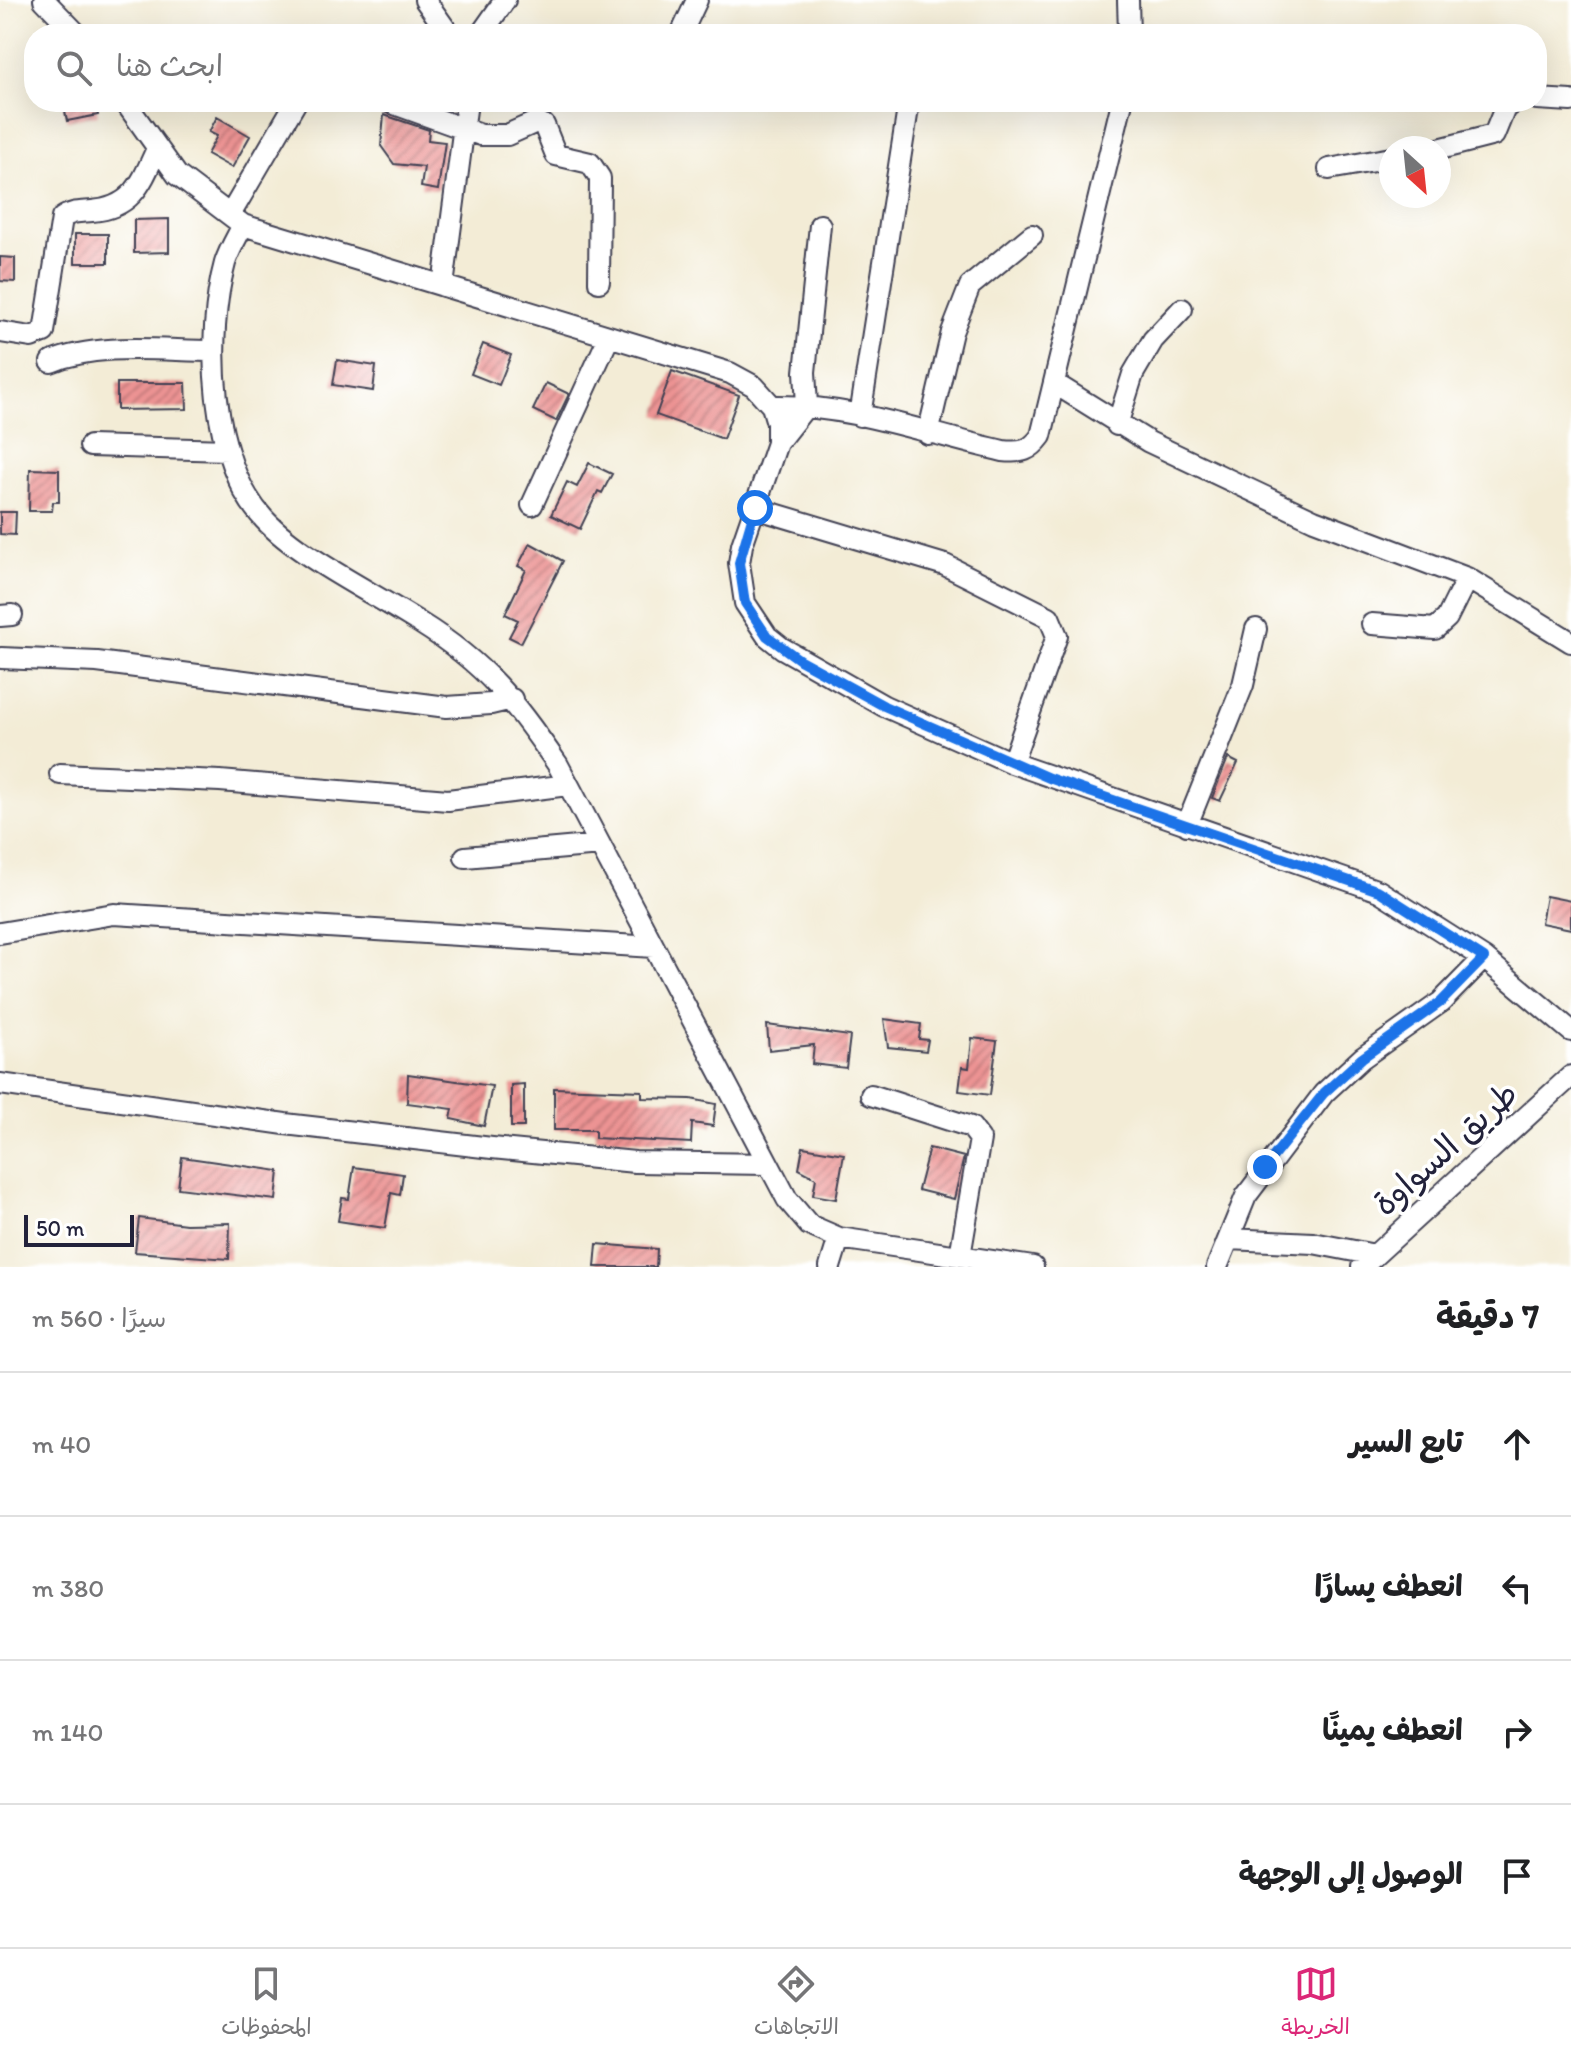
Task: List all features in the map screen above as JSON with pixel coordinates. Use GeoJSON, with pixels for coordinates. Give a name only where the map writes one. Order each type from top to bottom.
{"type":"FeatureCollection","features":[{"type":"Feature","properties":{"kind":"street"},"geometry":{"type":"LineString","coordinates":[[44,0],[67,24]]}},
{"type":"Feature","properties":{"kind":"street"},"geometry":{"type":"LineString","coordinates":[[425,0],[442,24]]}},
{"type":"Feature","properties":{"kind":"street"},"geometry":{"type":"LineString","coordinates":[[488,24],[505,0]]}},
{"type":"Feature","properties":{"kind":"street"},"geometry":{"type":"LineString","coordinates":[[686,24],[697,0]]}},
{"type":"Feature","properties":{"kind":"street"},"geometry":{"type":"LineString","coordinates":[[1128,0],[1129,24]]}},
{"type":"Feature","properties":{"kind":"street"},"geometry":{"type":"LineString","coordinates":[[1547,100],[1571,101]]}},
{"type":"Feature","properties":{"kind":"street"},"geometry":{"type":"LineString","coordinates":[[131,112],[156,151],[177,175],[236,220],[730,373],[754,386],[772,406],[777,443]]}},
{"type":"Feature","properties":{"kind":"street"},"geometry":{"type":"LineString","coordinates":[[291,112],[236,220],[225,262],[214,351],[227,450],[264,519],[319,560],[463,652],[512,699],[568,785],[787,1199],[809,1225],[839,1238],[1033,1267]]}},
{"type":"Feature","properties":{"kind":"street"},"geometry":{"type":"LineString","coordinates":[[415,112],[463,130],[507,135],[536,122],[544,125],[556,155],[590,163],[600,178],[599,282]]}},
{"type":"Feature","properties":{"kind":"street"},"geometry":{"type":"LineString","coordinates":[[443,286],[466,112]]}},
{"type":"Feature","properties":{"kind":"street"},"geometry":{"type":"LineString","coordinates":[[860,416],[907,112]]}},
{"type":"Feature","properties":{"kind":"street"},"geometry":{"type":"LineString","coordinates":[[772,406],[807,405],[1003,451],[1019,453],[1032,449],[1041,436],[1120,112]]}},
{"type":"Feature","properties":{"kind":"street"},"geometry":{"type":"LineString","coordinates":[[1451,146],[1494,135],[1503,112]]}},
{"type":"Feature","properties":{"kind":"street"},"geometry":{"type":"LineString","coordinates":[[0,332],[31,337],[44,332],[62,218],[70,212],[110,209],[126,203],[140,188],[156,151]]}},
{"type":"Feature","properties":{"kind":"street"},"geometry":{"type":"LineString","coordinates":[[1329,169],[1379,160]]}},
{"type":"Feature","properties":{"kind":"street"},"geometry":{"type":"LineString","coordinates":[[820,225],[805,372],[807,405],[777,443],[742,545],[740,584],[745,603],[767,636],[800,660],[884,706],[1012,763],[1379,891],[1484,958],[1571,1031]]}},
{"type":"Feature","properties":{"kind":"street"},"geometry":{"type":"LineString","coordinates":[[928,434],[952,332],[970,286],[1032,235]]}},
{"type":"Feature","properties":{"kind":"street"},"geometry":{"type":"LineString","coordinates":[[1117,425],[1133,374],[1153,340],[1182,309]]}},
{"type":"Feature","properties":{"kind":"street"},"geometry":{"type":"LineString","coordinates":[[532,505],[609,337]]}},
{"type":"Feature","properties":{"kind":"street"},"geometry":{"type":"LineString","coordinates":[[51,362],[65,356],[121,351],[214,351]]}},
{"type":"Feature","properties":{"kind":"street"},"geometry":{"type":"LineString","coordinates":[[1054,383],[1117,425],[1314,520],[1467,578],[1571,642]]}},
{"type":"Feature","properties":{"kind":"street"},"geometry":{"type":"LineString","coordinates":[[90,446],[227,450]]}},
{"type":"Feature","properties":{"kind":"street"},"geometry":{"type":"LineString","coordinates":[[755,508],[945,565],[1049,617],[1057,636],[1012,763]]}},
{"type":"Feature","properties":{"kind":"street"},"geometry":{"type":"LineString","coordinates":[[1372,624],[1435,629],[1447,618],[1467,578]]}},
{"type":"Feature","properties":{"kind":"street"},"geometry":{"type":"LineString","coordinates":[[1187,825],[1243,685],[1256,629]]}},
{"type":"Feature","properties":{"kind":"street"},"geometry":{"type":"LineString","coordinates":[[1,658],[97,662],[447,707],[512,699]]}},
{"type":"Feature","properties":{"kind":"street"},"geometry":{"type":"LineString","coordinates":[[60,774],[220,781],[448,800],[568,785]]}},
{"type":"Feature","properties":{"kind":"street"},"geometry":{"type":"LineString","coordinates":[[465,857],[600,845]]}},
{"type":"Feature","properties":{"kind":"street"},"geometry":{"type":"LineString","coordinates":[[0,933],[114,914],[654,947]]}},
{"type":"Feature","properties":{"kind":"street"},"geometry":{"type":"LineString","coordinates":[[1217,1267],[1254,1183],[1324,1093],[1362,1058],[1441,1002],[1484,958]]}},
{"type":"Feature","properties":{"kind":"street","name":"طريق السواوة"},"geometry":{"type":"LineString","coordinates":[[1368,1261],[1571,1076]]}},
{"type":"Feature","properties":{"kind":"street"},"geometry":{"type":"LineString","coordinates":[[0,1084],[285,1124],[524,1151],[635,1162],[768,1164]]}},
{"type":"Feature","properties":{"kind":"street"},"geometry":{"type":"LineString","coordinates":[[871,1095],[971,1127],[980,1139],[960,1256]]}},
{"type":"Feature","properties":{"kind":"street"},"geometry":{"type":"LineString","coordinates":[[830,1267],[839,1238]]}},
{"type":"Feature","properties":{"kind":"street"},"geometry":{"type":"LineString","coordinates":[[1229,1239],[1313,1243],[1368,1261]]}},
{"type":"Feature","properties":{"kind":"building"},"geometry":{"type":"Polygon","coordinates":[[[65,112],[98,112],[98,115],[67,121],[65,112]]]}},
{"type":"Feature","properties":{"kind":"building"},"geometry":{"type":"Polygon","coordinates":[[[384,115],[429,130],[428,140],[445,142],[438,190],[421,187],[424,167],[394,164],[381,146],[384,115]]]}},
{"type":"Feature","properties":{"kind":"building"},"geometry":{"type":"Polygon","coordinates":[[[217,117],[250,136],[232,168],[207,154],[217,136],[209,132],[217,117]]]}},
{"type":"Feature","properties":{"kind":"building"},"geometry":{"type":"Polygon","coordinates":[[[169,219],[169,252],[134,253],[134,220],[169,219]]]}},
{"type":"Feature","properties":{"kind":"building"},"geometry":{"type":"Polygon","coordinates":[[[75,234],[108,234],[108,263],[75,263],[75,234]]]}},
{"type":"Feature","properties":{"kind":"building"},"geometry":{"type":"Polygon","coordinates":[[[0,257],[15,258],[15,282],[0,281],[0,257]]]}},
{"type":"Feature","properties":{"kind":"building"},"geometry":{"type":"Polygon","coordinates":[[[483,344],[511,355],[499,385],[471,374],[483,344]]]}},
{"type":"Feature","properties":{"kind":"building"},"geometry":{"type":"Polygon","coordinates":[[[337,360],[376,366],[373,391],[333,385],[337,360]]]}},
{"type":"Feature","properties":{"kind":"building"},"geometry":{"type":"Polygon","coordinates":[[[672,371],[739,395],[723,439],[656,415],[672,371]]]}},
{"type":"Feature","properties":{"kind":"building"},"geometry":{"type":"Polygon","coordinates":[[[117,383],[186,383],[187,409],[117,410],[117,383]]]}},
{"type":"Feature","properties":{"kind":"building"},"geometry":{"type":"Polygon","coordinates":[[[546,383],[569,394],[556,421],[533,410],[546,383]]]}},
{"type":"Feature","properties":{"kind":"building"},"geometry":{"type":"Polygon","coordinates":[[[589,463],[612,474],[602,493],[598,491],[580,529],[551,515],[567,482],[577,487],[589,463]]]}},
{"type":"Feature","properties":{"kind":"building"},"geometry":{"type":"Polygon","coordinates":[[[30,469],[59,470],[59,502],[53,502],[52,511],[29,511],[30,469]]]}},
{"type":"Feature","properties":{"kind":"building"},"geometry":{"type":"Polygon","coordinates":[[[0,512],[16,512],[15,535],[0,534],[0,512]]]}},
{"type":"Feature","properties":{"kind":"building"},"geometry":{"type":"Polygon","coordinates":[[[530,543],[563,561],[521,643],[509,637],[518,620],[505,614],[526,570],[518,566],[530,543]]]}},
{"type":"Feature","properties":{"kind":"building"},"geometry":{"type":"Polygon","coordinates":[[[1228,758],[1238,763],[1220,801],[1212,798],[1228,758]]]}},
{"type":"Feature","properties":{"kind":"building"},"geometry":{"type":"Polygon","coordinates":[[[1546,896],[1571,901],[1571,929],[1541,923],[1546,896]]]}},
{"type":"Feature","properties":{"kind":"building"},"geometry":{"type":"Polygon","coordinates":[[[884,1019],[921,1024],[919,1039],[928,1040],[926,1051],[888,1047],[884,1019]]]}},
{"type":"Feature","properties":{"kind":"building"},"geometry":{"type":"Polygon","coordinates":[[[767,1025],[850,1036],[846,1068],[812,1064],[814,1045],[769,1050],[767,1025]]]}},
{"type":"Feature","properties":{"kind":"building"},"geometry":{"type":"Polygon","coordinates":[[[972,1038],[997,1041],[990,1095],[959,1091],[962,1067],[969,1068],[972,1038]]]}},
{"type":"Feature","properties":{"kind":"building"},"geometry":{"type":"Polygon","coordinates":[[[408,1074],[492,1086],[484,1126],[451,1119],[453,1109],[407,1103],[408,1074]]]}},
{"type":"Feature","properties":{"kind":"building"},"geometry":{"type":"Polygon","coordinates":[[[524,1084],[524,1127],[511,1127],[511,1085],[524,1084]]]}},
{"type":"Feature","properties":{"kind":"building"},"geometry":{"type":"Polygon","coordinates":[[[554,1088],[642,1091],[642,1098],[691,1099],[716,1104],[713,1126],[692,1123],[691,1143],[595,1138],[595,1130],[554,1130],[554,1088]]]}},
{"type":"Feature","properties":{"kind":"building"},"geometry":{"type":"Polygon","coordinates":[[[803,1147],[844,1154],[836,1199],[813,1195],[816,1178],[799,1169],[803,1147]]]}},
{"type":"Feature","properties":{"kind":"building"},"geometry":{"type":"Polygon","coordinates":[[[929,1148],[964,1157],[954,1199],[918,1190],[929,1148]]]}},
{"type":"Feature","properties":{"kind":"building"},"geometry":{"type":"Polygon","coordinates":[[[182,1157],[279,1171],[276,1200],[178,1188],[182,1157]]]}},
{"type":"Feature","properties":{"kind":"building"},"geometry":{"type":"Polygon","coordinates":[[[354,1167],[403,1174],[400,1195],[391,1193],[385,1228],[338,1221],[342,1198],[349,1199],[354,1167]]]}},
{"type":"Feature","properties":{"kind":"building"},"geometry":{"type":"Polygon","coordinates":[[[139,1218],[186,1224],[230,1223],[229,1259],[135,1252],[139,1218]]]}},
{"type":"Feature","properties":{"kind":"building"},"geometry":{"type":"Polygon","coordinates":[[[597,1244],[657,1249],[656,1267],[595,1267],[597,1244]]]}},
{"type":"Feature","properties":{"kind":"route"},"geometry":{"type":"LineString","coordinates":[[755,508],[739,563],[745,603],[767,636],[800,660],[884,706],[965,744],[1049,778],[1379,891],[1484,958],[1441,1002],[1362,1058],[1324,1093],[1265,1167]]}}]}
